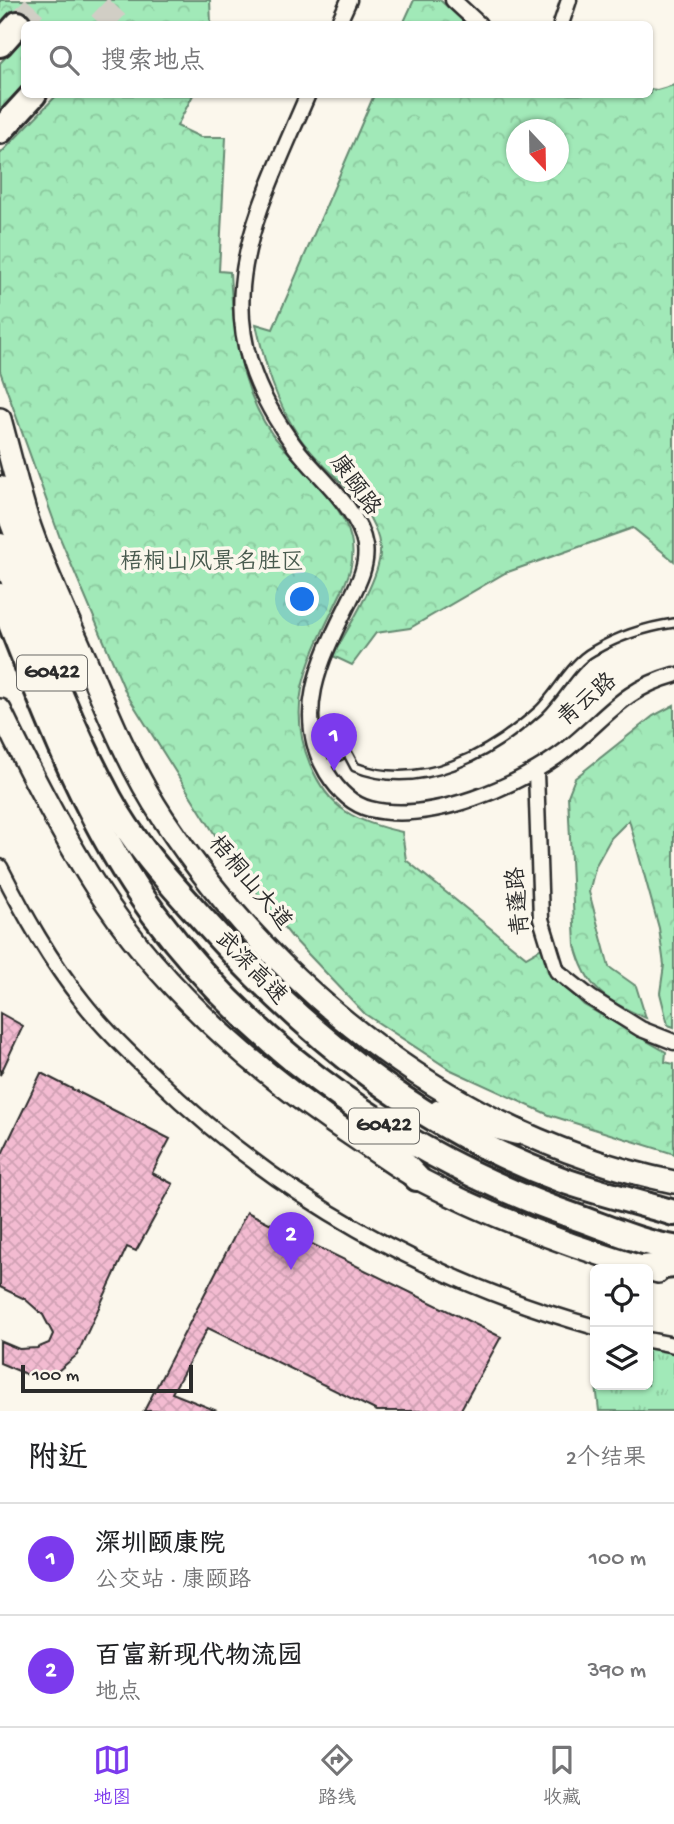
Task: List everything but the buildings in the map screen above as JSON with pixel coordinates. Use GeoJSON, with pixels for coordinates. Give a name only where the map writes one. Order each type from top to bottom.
{"type":"FeatureCollection","features":[{"type":"Feature","properties":{"kind":"highway"},"geometry":{"type":"LineString","coordinates":[[0,44],[18,24]]}},
{"type":"Feature","properties":{"kind":"highway"},"geometry":{"type":"LineString","coordinates":[[0,131],[30,98]]}},
{"type":"Feature","properties":{"kind":"highway"},"geometry":{"type":"LineString","coordinates":[[0,489],[53,630],[117,781],[151,843],[212,929]]}},
{"type":"Feature","properties":{"kind":"highway","name":"武深高速"},"geometry":{"type":"LineString","coordinates":[[0,546],[65,703],[99,802],[261,985],[303,1023],[412,1105],[460,1134],[562,1180],[674,1213]]}},
{"type":"Feature","properties":{"kind":"highway","name":"武深高速"},"geometry":{"type":"LineString","coordinates":[[0,596],[153,914],[233,1004],[298,1064],[336,1094],[438,1159],[490,1184],[604,1227],[674,1248]]}},
{"type":"Feature","properties":{"kind":"highway"},"geometry":{"type":"LineString","coordinates":[[0,636],[41,736],[96,844],[153,914]]}},
{"type":"Feature","properties":{"kind":"highway"},"geometry":{"type":"LineString","coordinates":[[336,1094],[418,1178]]}},
{"type":"Feature","properties":{"kind":"highway"},"geometry":{"type":"LineString","coordinates":[[412,1105],[517,1132]]}},
{"type":"Feature","properties":{"kind":"highway"},"geometry":{"type":"LineString","coordinates":[[653,1267],[674,1265]]}},
{"type":"Feature","properties":{"kind":"main road","name":"梧桐山大道"},"geometry":{"type":"LineString","coordinates":[[0,419],[28,520],[131,764],[162,817],[195,864],[275,956],[334,1011],[377,1046],[440,1090],[517,1132],[605,1166],[674,1182]]}},
{"type":"Feature","properties":{"kind":"main road"},"geometry":{"type":"LineString","coordinates":[[0,710],[54,816],[97,888],[135,940],[223,1034],[278,1081],[418,1178],[478,1209],[632,1264]]}},
{"type":"Feature","properties":{"kind":"main road"},"geometry":{"type":"LineString","coordinates":[[653,1271],[674,1277]]}},
{"type":"Feature","properties":{"kind":"street"},"geometry":{"type":"LineString","coordinates":[[339,21],[349,0]]}},
{"type":"Feature","properties":{"kind":"street"},"geometry":{"type":"LineString","coordinates":[[453,0],[476,21]]}},
{"type":"Feature","properties":{"kind":"street"},"geometry":{"type":"LineString","coordinates":[[562,21],[569,0]]}},
{"type":"Feature","properties":{"kind":"street","name":"康颐路"},"geometry":{"type":"LineString","coordinates":[[306,98],[254,221],[243,264],[242,307],[249,356],[266,402],[300,453],[345,506],[365,546],[360,577],[323,657],[312,690],[311,720],[325,769],[345,796],[359,805],[400,812],[437,809],[536,772]]}},
{"type":"Feature","properties":{"kind":"street","name":"青云路"},"geometry":{"type":"LineString","coordinates":[[536,772],[570,747],[621,698],[674,675]]}},
{"type":"Feature","properties":{"kind":"street","name":"青蓬路"},"geometry":{"type":"LineString","coordinates":[[536,772],[541,919],[557,971],[591,998],[641,1029],[671,1041]]}},
{"type":"Feature","properties":{"kind":"street"},"geometry":{"type":"LineString","coordinates":[[0,867],[51,957],[84,1003],[174,1096],[240,1153],[295,1193],[359,1231],[509,1300],[590,1325]]}},
{"type":"Feature","properties":{"kind":"street"},"geometry":{"type":"LineString","coordinates":[[653,1341],[674,1345]]}},
{"type":"Feature","properties":{"kind":"lane"},"geometry":{"type":"LineString","coordinates":[[325,769],[335,758],[347,752],[355,766],[377,775],[419,776],[458,763],[492,746],[539,709],[591,652],[651,626],[674,623]]}},
{"type":"Feature","properties":{"kind":"green space"},"geometry":{"type":"Polygon","coordinates":[[[0,0],[210,0],[211,21],[21,22],[11,11],[0,23],[0,0]]]}},
{"type":"Feature","properties":{"kind":"green space"},"geometry":{"type":"Polygon","coordinates":[[[414,0],[440,0],[463,21],[404,21],[414,0]]]}},
{"type":"Feature","properties":{"kind":"green space"},"geometry":{"type":"Polygon","coordinates":[[[21,41],[21,90],[0,112],[0,63],[21,41]]]}},
{"type":"Feature","properties":{"kind":"green space"},"geometry":{"type":"Polygon","coordinates":[[[674,85],[674,561],[633,528],[505,573],[410,628],[376,633],[352,665],[333,656],[369,588],[379,561],[380,549],[376,532],[359,502],[310,451],[284,411],[272,383],[256,324],[273,329],[373,98],[653,98],[653,89],[674,85]]]}},
{"type":"Feature","properties":{"kind":"green space","name":"梧桐山风景名胜区"},"geometry":{"type":"Polygon","coordinates":[[[54,98],[191,98],[177,126],[200,137],[226,137],[219,271],[230,272],[236,335],[245,377],[261,416],[272,434],[329,497],[339,511],[351,539],[352,562],[348,577],[310,660],[300,699],[303,741],[310,764],[326,793],[335,803],[371,824],[402,832],[406,860],[526,957],[547,945],[562,984],[584,1005],[666,1052],[665,1062],[674,1064],[674,1154],[549,1115],[449,1069],[365,1014],[291,936],[234,865],[126,693],[60,538],[0,371],[0,154],[54,98]]]}},
{"type":"Feature","properties":{"kind":"green space"},"geometry":{"type":"Polygon","coordinates":[[[674,705],[674,1027],[668,1025],[660,993],[664,965],[659,928],[629,820],[611,838],[596,865],[589,892],[609,967],[636,986],[646,1018],[609,999],[585,973],[575,945],[568,796],[575,778],[653,716],[674,705]]]}},
{"type":"Feature","properties":{"kind":"green space"},"geometry":{"type":"Polygon","coordinates":[[[653,1348],[674,1352],[674,1411],[599,1411],[597,1390],[653,1390],[653,1348]]]}},
{"type":"Feature","properties":{"kind":"tunnel"},"geometry":{"type":"LineString","coordinates":[[18,24],[40,0]]}},
{"type":"Feature","properties":{"kind":"tunnel"},"geometry":{"type":"LineString","coordinates":[[103,21],[123,0]]}},
{"type":"Feature","properties":{"kind":"place","name":"深圳颐康院"},"geometry":{"type":"Point","coordinates":[334,771]}},
{"type":"Feature","properties":{"kind":"place","name":"百富新现代物流园"},"geometry":{"type":"Point","coordinates":[291,1270]}}]}
